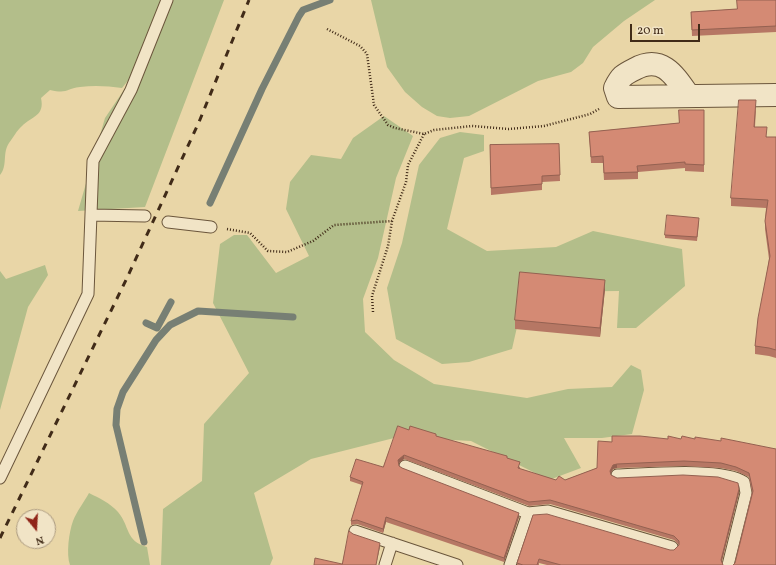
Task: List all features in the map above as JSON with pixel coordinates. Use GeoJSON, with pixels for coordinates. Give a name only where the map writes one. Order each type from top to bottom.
{"type":"FeatureCollection","features":[{"type":"Feature","properties":{"kind":"street"},"geometry":{"type":"LineString","coordinates":[[689,96],[675,75],[657,63],[644,64],[620,76],[615,88],[618,98],[776,95]]}},
{"type":"Feature","properties":{"kind":"lane"},"geometry":{"type":"LineString","coordinates":[[0,478],[88,294],[93,161],[131,90],[168,0]]}},
{"type":"Feature","properties":{"kind":"lane"},"geometry":{"type":"LineString","coordinates":[[91,216],[144,216]]}},
{"type":"Feature","properties":{"kind":"lane"},"geometry":{"type":"LineString","coordinates":[[168,222],[211,227]]}},
{"type":"Feature","properties":{"kind":"lane"},"geometry":{"type":"LineString","coordinates":[[404,466],[528,513],[548,512],[672,547]]}},
{"type":"Feature","properties":{"kind":"lane"},"geometry":{"type":"LineString","coordinates":[[618,475],[720,473],[738,478],[744,482],[746,493],[728,565]]}},
{"type":"Feature","properties":{"kind":"lane"},"geometry":{"type":"LineString","coordinates":[[510,565],[528,513]]}},
{"type":"Feature","properties":{"kind":"lane"},"geometry":{"type":"LineString","coordinates":[[355,531],[457,565]]}},
{"type":"Feature","properties":{"kind":"lane"},"geometry":{"type":"LineString","coordinates":[[385,565],[392,543]]}},
{"type":"Feature","properties":{"kind":"path"},"geometry":{"type":"LineString","coordinates":[[327,29],[360,46],[367,54],[374,105],[388,125],[424,134],[434,130],[472,126],[509,129],[544,126],[590,114],[618,98]]}},
{"type":"Feature","properties":{"kind":"path"},"geometry":{"type":"LineString","coordinates":[[373,312],[372,296],[388,246],[392,221],[406,182],[408,165],[424,134]]}},
{"type":"Feature","properties":{"kind":"path"},"geometry":{"type":"LineString","coordinates":[[211,227],[250,233],[268,251],[287,252],[313,241],[334,225],[392,221]]}},
{"type":"Feature","properties":{"kind":"green space"},"geometry":{"type":"Polygon","coordinates":[[[0,0],[161,0],[131,77],[122,88],[90,86],[63,91],[50,90],[41,98],[41,109],[37,115],[20,128],[9,143],[6,151],[4,168],[0,175],[0,0]]]}},
{"type":"Feature","properties":{"kind":"green space"},"geometry":{"type":"Polygon","coordinates":[[[162,0],[224,0],[145,207],[78,211],[105,118],[132,78],[162,0]]]}},
{"type":"Feature","properties":{"kind":"green space"},"geometry":{"type":"Polygon","coordinates":[[[371,0],[655,0],[624,21],[593,47],[583,63],[571,72],[538,81],[469,116],[450,118],[437,116],[422,107],[405,92],[387,67],[371,0]]]}},
{"type":"Feature","properties":{"kind":"green space"},"geometry":{"type":"Polygon","coordinates":[[[384,116],[413,136],[396,178],[378,258],[363,299],[365,332],[394,360],[434,384],[527,398],[568,389],[612,387],[631,365],[641,370],[644,390],[632,434],[602,438],[564,438],[581,468],[549,480],[471,441],[398,437],[311,459],[254,493],[273,558],[270,565],[161,565],[163,509],[202,481],[204,424],[249,373],[213,303],[220,244],[234,235],[247,235],[276,273],[309,256],[286,209],[290,182],[311,155],[341,159],[353,138],[384,116]]]}},
{"type":"Feature","properties":{"kind":"green space"},"geometry":{"type":"Polygon","coordinates":[[[460,132],[484,135],[484,151],[464,158],[447,229],[487,251],[556,247],[593,231],[682,249],[685,286],[636,328],[617,328],[619,291],[525,292],[512,349],[469,362],[442,364],[396,339],[387,288],[402,243],[419,165],[440,138],[460,132]]]}},
{"type":"Feature","properties":{"kind":"green space"},"geometry":{"type":"Polygon","coordinates":[[[45,265],[48,275],[28,307],[0,410],[0,271],[6,279],[45,265]]]}},
{"type":"Feature","properties":{"kind":"green space"},"geometry":{"type":"Polygon","coordinates":[[[89,493],[108,503],[118,512],[122,517],[131,537],[135,541],[147,547],[150,565],[70,565],[68,549],[73,521],[89,493]]]}},
{"type":"Feature","properties":{"kind":"building"},"geometry":{"type":"Polygon","coordinates":[[[737,0],[776,0],[776,26],[692,30],[691,12],[737,9],[737,0]]]}},
{"type":"Feature","properties":{"kind":"building"},"geometry":{"type":"Polygon","coordinates":[[[739,100],[756,100],[754,127],[767,127],[766,137],[776,137],[776,350],[755,346],[758,318],[770,256],[765,221],[768,200],[731,198],[739,100]]]}},
{"type":"Feature","properties":{"kind":"building"},"geometry":{"type":"Polygon","coordinates":[[[679,110],[704,110],[704,165],[685,164],[685,162],[637,166],[638,172],[604,173],[603,156],[591,157],[589,132],[679,123],[679,110]]]}},
{"type":"Feature","properties":{"kind":"building"},"geometry":{"type":"Polygon","coordinates":[[[559,144],[560,175],[542,176],[542,184],[491,188],[490,145],[559,144]]]}},
{"type":"Feature","properties":{"kind":"building"},"geometry":{"type":"Polygon","coordinates":[[[667,215],[699,218],[697,237],[665,235],[667,215]]]}},
{"type":"Feature","properties":{"kind":"building"},"geometry":{"type":"Polygon","coordinates":[[[520,272],[605,280],[600,328],[515,320],[520,272]]]}},
{"type":"Feature","properties":{"kind":"building"},"geometry":{"type":"Polygon","coordinates":[[[398,426],[409,430],[410,426],[436,434],[436,436],[507,456],[507,458],[520,462],[518,468],[556,480],[559,476],[565,480],[597,468],[598,441],[612,442],[612,436],[640,436],[668,439],[668,436],[681,439],[682,436],[695,439],[695,437],[721,441],[721,438],[776,449],[776,565],[733,565],[735,563],[753,491],[749,473],[736,467],[721,463],[684,461],[617,464],[613,465],[610,471],[611,475],[617,478],[683,475],[718,477],[738,483],[739,489],[721,560],[723,565],[561,565],[539,559],[537,565],[523,565],[517,563],[533,515],[547,514],[670,550],[674,550],[679,545],[679,541],[674,536],[550,500],[529,502],[404,455],[398,460],[399,466],[402,468],[519,513],[504,558],[386,517],[383,529],[357,520],[351,521],[363,482],[350,477],[356,459],[383,467],[398,426]]]}},
{"type":"Feature","properties":{"kind":"building"},"geometry":{"type":"Polygon","coordinates":[[[349,531],[353,534],[380,543],[376,565],[314,565],[315,558],[342,564],[349,531]]]}},
{"type":"Feature","properties":{"kind":"waterway"},"geometry":{"type":"LineString","coordinates":[[210,203],[262,89],[299,16],[303,10],[330,0]]}},
{"type":"Feature","properties":{"kind":"waterway"},"geometry":{"type":"LineString","coordinates":[[146,323],[157,328],[171,302]]}},
{"type":"Feature","properties":{"kind":"waterway"},"geometry":{"type":"LineString","coordinates":[[144,542],[116,425],[117,409],[123,392],[156,340],[170,325],[198,311],[293,317]]}},
{"type":"Feature","properties":{"kind":"railway"},"geometry":{"type":"LineString","coordinates":[[0,538],[126,280],[199,122],[249,0]]}}]}
